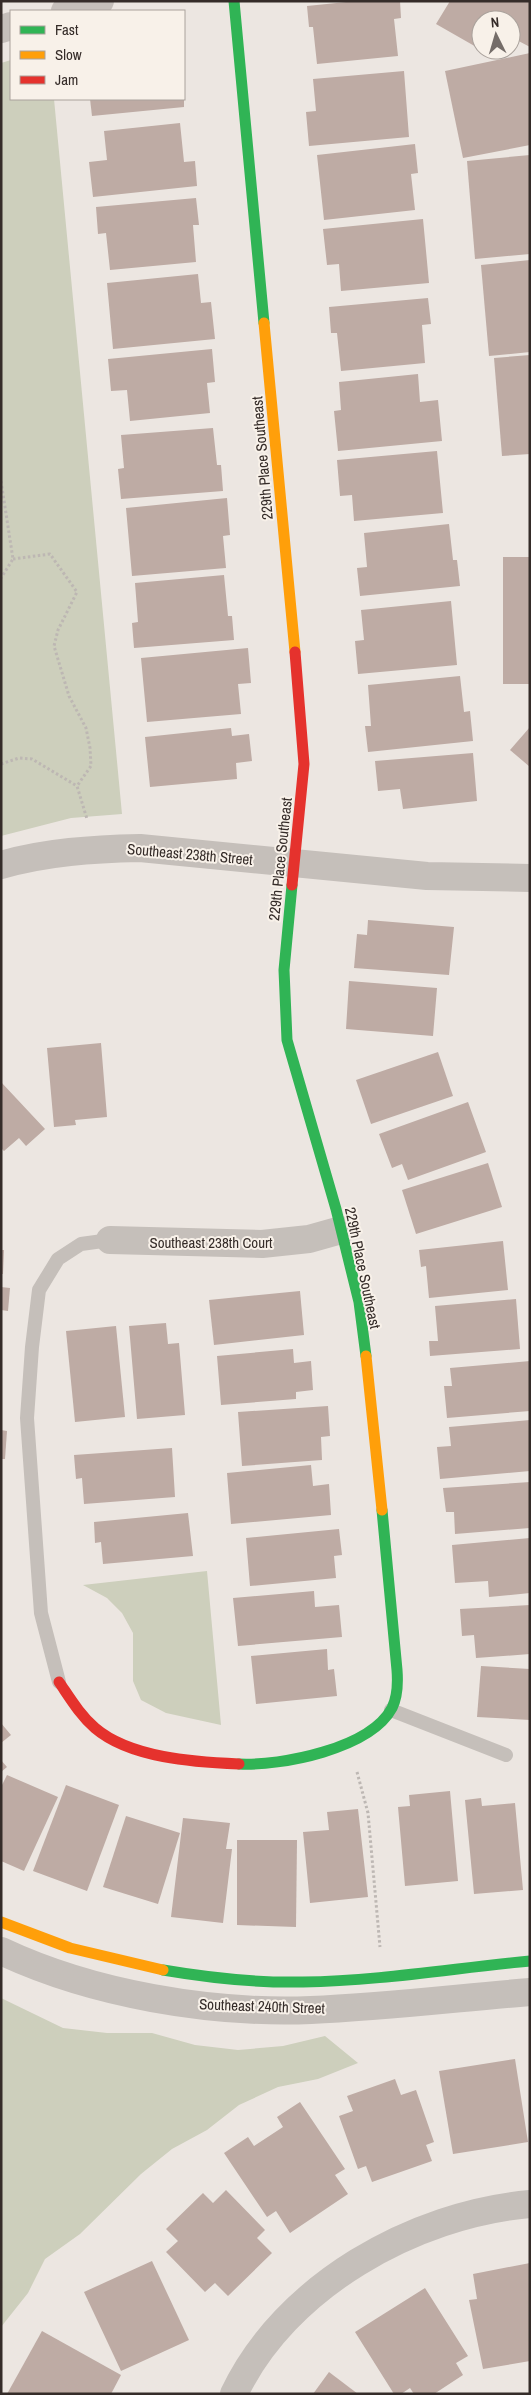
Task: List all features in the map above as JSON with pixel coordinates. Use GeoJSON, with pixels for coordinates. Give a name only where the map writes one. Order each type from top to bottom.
{"type":"FeatureCollection","features":[{"type":"Feature","properties":{"kind":"street"},"geometry":{"type":"LineString","coordinates":[[68,10],[100,1]]}},
{"type":"Feature","properties":{"kind":"street","name":"229th Place Southeast"},"geometry":{"type":"LineString","coordinates":[[234,1],[302,723],[304,764],[284,970],[287,1040],[341,1230],[358,1302],[370,1387],[396,1646],[398,1684],[391,1710]]}},
{"type":"Feature","properties":{"kind":"street","name":"Southeast 238th Street"},"geometry":{"type":"LineString","coordinates":[[1,865],[44,855],[95,849],[140,848],[427,876],[530,878]]}},
{"type":"Feature","properties":{"kind":"street","name":"Southeast 238th Court"},"geometry":{"type":"LineString","coordinates":[[110,1240],[262,1244],[309,1238],[341,1230]]}},
{"type":"Feature","properties":{"kind":"street"},"geometry":{"type":"LineString","coordinates":[[58,1682],[83,1715],[103,1734],[155,1756],[210,1764],[276,1763],[316,1756],[348,1745],[370,1732],[391,1710]]}},
{"type":"Feature","properties":{"kind":"street","name":"Southeast 240th Street"},"geometry":{"type":"LineString","coordinates":[[1,1922],[22,1932],[81,1951],[158,1969],[215,1978],[303,1982],[530,1961]]}},
{"type":"Feature","properties":{"kind":"street","name":"Southeast 240th Street"},"geometry":{"type":"LineString","coordinates":[[1,1951],[49,1970],[171,2003],[311,2010],[530,1992]]}},
{"type":"Feature","properties":{"kind":"street"},"geometry":{"type":"LineString","coordinates":[[234,2394],[260,2350],[298,2308],[332,2280],[371,2253],[412,2234],[457,2218],[504,2206],[530,2204]]}},
{"type":"Feature","properties":{"kind":"lane"},"geometry":{"type":"LineString","coordinates":[[58,1682],[41,1613],[27,1418],[32,1347],[39,1290],[58,1259],[81,1244],[110,1240]]}},
{"type":"Feature","properties":{"kind":"lane"},"geometry":{"type":"LineString","coordinates":[[391,1710],[506,1755]]}},
{"type":"Feature","properties":{"kind":"path"},"geometry":{"type":"LineString","coordinates":[[1,481],[13,559],[1,578]]}},
{"type":"Feature","properties":{"kind":"path"},"geometry":{"type":"LineString","coordinates":[[13,559],[50,554],[77,592],[58,630],[54,646],[69,696],[86,728],[90,748],[91,766],[77,786]]}},
{"type":"Feature","properties":{"kind":"path"},"geometry":{"type":"LineString","coordinates":[[1,764],[19,758],[32,759],[77,786],[95,849]]}},
{"type":"Feature","properties":{"kind":"path"},"geometry":{"type":"LineString","coordinates":[[348,1745],[368,1813],[382,1975]]}},
{"type":"Feature","properties":{"kind":"green space"},"geometry":{"type":"Polygon","coordinates":[[[10,60],[10,100],[54,100],[122,814],[71,818],[1,836],[1,63],[10,60]]]}},
{"type":"Feature","properties":{"kind":"green space"},"geometry":{"type":"Polygon","coordinates":[[[207,1571],[221,1725],[166,1713],[141,1700],[133,1681],[133,1633],[122,1613],[107,1598],[83,1585],[207,1571]]]}},
{"type":"Feature","properties":{"kind":"green space"},"geometry":{"type":"Polygon","coordinates":[[[1,1998],[63,2028],[107,2033],[152,2033],[195,2045],[238,2050],[283,2046],[325,2036],[358,2063],[318,2079],[278,2087],[239,2105],[207,2130],[172,2149],[141,2174],[80,2234],[45,2259],[28,2293],[1,2327],[1,1998]]]}},
{"type":"Feature","properties":{"kind":"building"},"geometry":{"type":"Polygon","coordinates":[[[356,1],[400,1],[401,18],[394,19],[398,56],[317,64],[313,27],[309,27],[307,6],[356,1]]]}},
{"type":"Feature","properties":{"kind":"building"},"geometry":{"type":"Polygon","coordinates":[[[450,1],[530,1],[530,47],[521,42],[521,10],[471,10],[471,44],[436,24],[450,1]]]}},
{"type":"Feature","properties":{"kind":"building"},"geometry":{"type":"Polygon","coordinates":[[[530,53],[530,145],[463,158],[445,71],[497,60],[521,60],[521,55],[530,53]]]}},
{"type":"Feature","properties":{"kind":"building"},"geometry":{"type":"Polygon","coordinates":[[[404,71],[409,137],[309,146],[306,112],[316,111],[313,79],[404,71]]]}},
{"type":"Feature","properties":{"kind":"building"},"geometry":{"type":"Polygon","coordinates":[[[90,100],[184,100],[184,107],[92,116],[90,100]]]}},
{"type":"Feature","properties":{"kind":"building"},"geometry":{"type":"Polygon","coordinates":[[[180,123],[184,162],[195,161],[197,186],[93,197],[89,162],[107,160],[104,131],[180,123]]]}},
{"type":"Feature","properties":{"kind":"building"},"geometry":{"type":"Polygon","coordinates":[[[415,144],[418,173],[411,174],[415,210],[324,220],[317,155],[415,144]]]}},
{"type":"Feature","properties":{"kind":"building"},"geometry":{"type":"Polygon","coordinates":[[[530,155],[530,254],[475,259],[467,161],[530,155]]]}},
{"type":"Feature","properties":{"kind":"building"},"geometry":{"type":"Polygon","coordinates":[[[196,198],[199,225],[193,225],[196,262],[110,270],[106,233],[98,234],[96,207],[196,198]]]}},
{"type":"Feature","properties":{"kind":"building"},"geometry":{"type":"Polygon","coordinates":[[[423,219],[429,283],[341,291],[339,264],[327,265],[323,229],[423,219]]]}},
{"type":"Feature","properties":{"kind":"building"},"geometry":{"type":"Polygon","coordinates":[[[530,260],[530,352],[489,356],[481,265],[530,260]]]}},
{"type":"Feature","properties":{"kind":"building"},"geometry":{"type":"Polygon","coordinates":[[[198,274],[201,303],[211,302],[215,339],[113,349],[107,283],[198,274]]]}},
{"type":"Feature","properties":{"kind":"building"},"geometry":{"type":"Polygon","coordinates":[[[428,298],[431,324],[422,325],[425,363],[341,371],[337,333],[331,333],[329,307],[428,298]]]}},
{"type":"Feature","properties":{"kind":"building"},"geometry":{"type":"Polygon","coordinates":[[[212,349],[215,382],[207,383],[210,413],[130,421],[127,390],[111,391],[108,359],[212,349]]]}},
{"type":"Feature","properties":{"kind":"building"},"geometry":{"type":"Polygon","coordinates":[[[530,355],[530,454],[502,456],[494,358],[530,355]]]}},
{"type":"Feature","properties":{"kind":"building"},"geometry":{"type":"Polygon","coordinates":[[[418,374],[420,402],[438,400],[442,441],[338,451],[334,411],[341,410],[339,382],[418,374]]]}},
{"type":"Feature","properties":{"kind":"building"},"geometry":{"type":"Polygon","coordinates":[[[213,428],[217,465],[221,465],[223,491],[121,499],[118,469],[124,468],[121,435],[213,428]]]}},
{"type":"Feature","properties":{"kind":"building"},"geometry":{"type":"Polygon","coordinates":[[[437,451],[443,513],[354,521],[352,495],[340,496],[337,460],[437,451]]]}},
{"type":"Feature","properties":{"kind":"building"},"geometry":{"type":"Polygon","coordinates":[[[227,498],[230,535],[223,536],[226,568],[132,576],[126,508],[227,498]]]}},
{"type":"Feature","properties":{"kind":"building"},"geometry":{"type":"Polygon","coordinates":[[[449,524],[453,560],[457,560],[460,586],[360,596],[357,568],[367,567],[364,533],[449,524]]]}},
{"type":"Feature","properties":{"kind":"building"},"geometry":{"type":"Polygon","coordinates":[[[503,557],[530,557],[530,684],[503,684],[503,557]]]}},
{"type":"Feature","properties":{"kind":"building"},"geometry":{"type":"Polygon","coordinates":[[[224,575],[228,616],[232,616],[234,640],[134,648],[132,623],[138,622],[135,583],[224,575]]]}},
{"type":"Feature","properties":{"kind":"building"},"geometry":{"type":"Polygon","coordinates":[[[451,601],[457,665],[358,674],[355,641],[364,640],[361,610],[451,601]]]}},
{"type":"Feature","properties":{"kind":"building"},"geometry":{"type":"Polygon","coordinates":[[[248,648],[251,683],[238,684],[241,714],[147,722],[141,658],[248,648]]]}},
{"type":"Feature","properties":{"kind":"building"},"geometry":{"type":"Polygon","coordinates":[[[460,676],[464,712],[470,711],[473,741],[368,752],[365,726],[371,726],[368,685],[460,676]]]}},
{"type":"Feature","properties":{"kind":"building"},"geometry":{"type":"Polygon","coordinates":[[[530,727],[530,767],[510,750],[530,727]]]}},
{"type":"Feature","properties":{"kind":"building"},"geometry":{"type":"Polygon","coordinates":[[[231,728],[232,736],[249,734],[252,761],[236,763],[237,779],[150,787],[145,737],[231,728]]]}},
{"type":"Feature","properties":{"kind":"building"},"geometry":{"type":"Polygon","coordinates":[[[473,753],[477,801],[403,809],[400,789],[378,791],[375,761],[473,753]]]}},
{"type":"Feature","properties":{"kind":"building"},"geometry":{"type":"Polygon","coordinates":[[[368,920],[454,927],[449,975],[354,968],[357,934],[367,935],[368,920]]]}},
{"type":"Feature","properties":{"kind":"building"},"geometry":{"type":"Polygon","coordinates":[[[349,981],[437,988],[433,1036],[346,1029],[349,981]]]}},
{"type":"Feature","properties":{"kind":"building"},"geometry":{"type":"Polygon","coordinates":[[[101,1043],[107,1117],[75,1120],[76,1125],[54,1127],[47,1048],[101,1043]]]}},
{"type":"Feature","properties":{"kind":"building"},"geometry":{"type":"Polygon","coordinates":[[[438,1052],[453,1096],[371,1124],[356,1080],[438,1052]]]}},
{"type":"Feature","properties":{"kind":"building"},"geometry":{"type":"Polygon","coordinates":[[[1,1082],[45,1129],[26,1146],[19,1138],[4,1151],[1,1148],[1,1082]]]}},
{"type":"Feature","properties":{"kind":"building"},"geometry":{"type":"Polygon","coordinates":[[[468,1102],[486,1152],[408,1180],[402,1164],[392,1168],[379,1134],[468,1102]]]}},
{"type":"Feature","properties":{"kind":"building"},"geometry":{"type":"Polygon","coordinates":[[[488,1163],[502,1207],[416,1234],[402,1190],[488,1163]]]}},
{"type":"Feature","properties":{"kind":"building"},"geometry":{"type":"Polygon","coordinates":[[[503,1241],[508,1290],[429,1298],[426,1266],[421,1267],[419,1250],[503,1241]]]}},
{"type":"Feature","properties":{"kind":"building"},"geometry":{"type":"Polygon","coordinates":[[[1,1250],[4,1250],[3,1274],[1,1274],[1,1250]]]}},
{"type":"Feature","properties":{"kind":"building"},"geometry":{"type":"Polygon","coordinates":[[[1,1287],[10,1288],[8,1311],[1,1310],[1,1287]]]}},
{"type":"Feature","properties":{"kind":"building"},"geometry":{"type":"Polygon","coordinates":[[[300,1291],[304,1335],[214,1345],[209,1300],[300,1291]]]}},
{"type":"Feature","properties":{"kind":"building"},"geometry":{"type":"Polygon","coordinates":[[[516,1299],[520,1349],[430,1356],[429,1341],[438,1341],[435,1306],[516,1299]]]}},
{"type":"Feature","properties":{"kind":"building"},"geometry":{"type":"Polygon","coordinates":[[[166,1323],[168,1344],[179,1343],[185,1415],[137,1419],[129,1326],[166,1323]]]}},
{"type":"Feature","properties":{"kind":"building"},"geometry":{"type":"Polygon","coordinates":[[[116,1326],[125,1417],[75,1422],[66,1331],[116,1326]]]}},
{"type":"Feature","properties":{"kind":"building"},"geometry":{"type":"Polygon","coordinates":[[[293,1349],[294,1363],[311,1361],[313,1390],[296,1392],[296,1399],[221,1405],[217,1356],[293,1349]]]}},
{"type":"Feature","properties":{"kind":"building"},"geometry":{"type":"Polygon","coordinates":[[[530,1361],[530,1411],[447,1418],[444,1386],[452,1386],[450,1368],[530,1361]]]}},
{"type":"Feature","properties":{"kind":"building"},"geometry":{"type":"Polygon","coordinates":[[[328,1406],[330,1436],[321,1437],[322,1460],[242,1466],[238,1412],[328,1406]]]}},
{"type":"Feature","properties":{"kind":"building"},"geometry":{"type":"Polygon","coordinates":[[[530,1420],[530,1471],[440,1479],[437,1447],[451,1446],[449,1427],[530,1420]]]}},
{"type":"Feature","properties":{"kind":"building"},"geometry":{"type":"Polygon","coordinates":[[[1,1430],[7,1431],[5,1459],[1,1459],[1,1430]]]}},
{"type":"Feature","properties":{"kind":"building"},"geometry":{"type":"Polygon","coordinates":[[[172,1448],[175,1497],[84,1504],[82,1478],[76,1479],[74,1455],[172,1448]]]}},
{"type":"Feature","properties":{"kind":"building"},"geometry":{"type":"Polygon","coordinates":[[[311,1465],[313,1486],[329,1484],[331,1515],[231,1524],[227,1473],[311,1465]]]}},
{"type":"Feature","properties":{"kind":"building"},"geometry":{"type":"Polygon","coordinates":[[[530,1482],[530,1528],[455,1534],[454,1512],[446,1512],[443,1488],[530,1482]]]}},
{"type":"Feature","properties":{"kind":"building"},"geometry":{"type":"Polygon","coordinates":[[[188,1513],[193,1556],[103,1564],[101,1542],[95,1543],[94,1522],[188,1513]]]}},
{"type":"Feature","properties":{"kind":"building"},"geometry":{"type":"Polygon","coordinates":[[[339,1529],[342,1555],[334,1556],[336,1578],[250,1586],[246,1538],[339,1529]]]}},
{"type":"Feature","properties":{"kind":"building"},"geometry":{"type":"Polygon","coordinates":[[[530,1538],[530,1593],[489,1597],[488,1581],[455,1583],[452,1545],[530,1538]]]}},
{"type":"Feature","properties":{"kind":"building"},"geometry":{"type":"Polygon","coordinates":[[[314,1591],[315,1607],[339,1605],[342,1637],[238,1646],[233,1598],[314,1591]]]}},
{"type":"Feature","properties":{"kind":"building"},"geometry":{"type":"Polygon","coordinates":[[[530,1605],[530,1654],[476,1658],[474,1635],[462,1636],[460,1609],[530,1605]]]}},
{"type":"Feature","properties":{"kind":"building"},"geometry":{"type":"Polygon","coordinates":[[[327,1649],[328,1670],[334,1669],[337,1696],[256,1704],[251,1656],[327,1649]]]}},
{"type":"Feature","properties":{"kind":"building"},"geometry":{"type":"Polygon","coordinates":[[[481,1666],[530,1669],[530,1720],[477,1717],[481,1666]]]}},
{"type":"Feature","properties":{"kind":"building"},"geometry":{"type":"Polygon","coordinates":[[[1,1723],[11,1735],[1,1743],[1,1723]]]}},
{"type":"Feature","properties":{"kind":"building"},"geometry":{"type":"Polygon","coordinates":[[[1,1760],[7,1767],[1,1772],[1,1760]]]}},
{"type":"Feature","properties":{"kind":"building"},"geometry":{"type":"Polygon","coordinates":[[[7,1775],[58,1797],[24,1871],[1,1861],[1,1787],[7,1775]]]}},
{"type":"Feature","properties":{"kind":"building"},"geometry":{"type":"Polygon","coordinates":[[[66,1785],[119,1805],[87,1891],[33,1871],[66,1785]]]}},
{"type":"Feature","properties":{"kind":"building"},"geometry":{"type":"Polygon","coordinates":[[[450,1791],[458,1881],[405,1886],[398,1807],[410,1806],[409,1795],[450,1791]]]}},
{"type":"Feature","properties":{"kind":"building"},"geometry":{"type":"Polygon","coordinates":[[[481,1798],[482,1806],[515,1803],[523,1890],[474,1894],[465,1800],[481,1798]]]}},
{"type":"Feature","properties":{"kind":"building"},"geometry":{"type":"Polygon","coordinates":[[[358,1809],[368,1897],[310,1903],[303,1832],[329,1830],[327,1812],[358,1809]]]}},
{"type":"Feature","properties":{"kind":"building"},"geometry":{"type":"Polygon","coordinates":[[[126,1816],[180,1833],[158,1904],[103,1887],[126,1816]]]}},
{"type":"Feature","properties":{"kind":"building"},"geometry":{"type":"Polygon","coordinates":[[[183,1818],[230,1823],[226,1849],[232,1849],[223,1923],[171,1917],[183,1818]]]}},
{"type":"Feature","properties":{"kind":"building"},"geometry":{"type":"Polygon","coordinates":[[[237,1840],[297,1840],[296,1927],[237,1925],[237,1840]]]}},
{"type":"Feature","properties":{"kind":"building"},"geometry":{"type":"Polygon","coordinates":[[[515,2059],[528,2142],[453,2154],[439,2071],[515,2059]]]}},
{"type":"Feature","properties":{"kind":"building"},"geometry":{"type":"Polygon","coordinates":[[[395,2079],[401,2095],[416,2090],[434,2142],[426,2145],[432,2161],[372,2182],[366,2166],[358,2169],[339,2116],[353,2111],[347,2096],[395,2079]]]}},
{"type":"Feature","properties":{"kind":"building"},"geometry":{"type":"Polygon","coordinates":[[[300,2102],[345,2169],[335,2175],[348,2194],[290,2233],[276,2211],[267,2217],[224,2153],[248,2137],[254,2146],[283,2127],[277,2117],[300,2102]]]}},
{"type":"Feature","properties":{"kind":"building"},"geometry":{"type":"Polygon","coordinates":[[[226,2190],[265,2230],[257,2238],[272,2253],[228,2296],[215,2283],[205,2292],[166,2252],[178,2241],[166,2229],[203,2193],[213,2203],[226,2190]]]}},
{"type":"Feature","properties":{"kind":"building"},"geometry":{"type":"Polygon","coordinates":[[[152,2261],[189,2340],[121,2371],[84,2292],[152,2261]]]}},
{"type":"Feature","properties":{"kind":"building"},"geometry":{"type":"Polygon","coordinates":[[[530,2263],[530,2361],[483,2369],[469,2300],[477,2299],[473,2274],[530,2263]]]}},
{"type":"Feature","properties":{"kind":"building"},"geometry":{"type":"Polygon","coordinates":[[[425,2288],[468,2356],[456,2363],[463,2375],[434,2394],[414,2394],[410,2388],[401,2394],[394,2394],[355,2332],[425,2288]]]}},
{"type":"Feature","properties":{"kind":"building"},"geometry":{"type":"Polygon","coordinates":[[[42,2331],[121,2375],[111,2394],[7,2394],[42,2331]]]}},
{"type":"Feature","properties":{"kind":"building"},"geometry":{"type":"Polygon","coordinates":[[[329,2372],[358,2394],[313,2394],[329,2372]]]}},
{"type":"Feature","properties":{"kind":"traffic: fast"},"geometry":{"type":"LineString","coordinates":[[234,1],[264,323]]}},
{"type":"Feature","properties":{"kind":"traffic: fast"},"geometry":{"type":"LineString","coordinates":[[292,885],[284,970],[287,1040],[336,1209],[359,1302],[366,1356]]}},
{"type":"Feature","properties":{"kind":"traffic: fast"},"geometry":{"type":"LineString","coordinates":[[239,1764],[278,1762],[300,1758],[345,1744],[365,1734],[381,1722],[392,1708],[396,1694],[397,1675],[382,1510]]}},
{"type":"Feature","properties":{"kind":"traffic: fast"},"geometry":{"type":"LineString","coordinates":[[163,1970],[233,1979],[303,1982],[388,1977],[530,1961]]}},
{"type":"Feature","properties":{"kind":"traffic: slow"},"geometry":{"type":"LineString","coordinates":[[264,323],[295,652]]}},
{"type":"Feature","properties":{"kind":"traffic: slow"},"geometry":{"type":"LineString","coordinates":[[366,1356],[382,1510]]}},
{"type":"Feature","properties":{"kind":"traffic: slow"},"geometry":{"type":"LineString","coordinates":[[1,1922],[70,1948],[163,1970]]}},
{"type":"Feature","properties":{"kind":"traffic: jam"},"geometry":{"type":"LineString","coordinates":[[292,885],[304,764],[295,652]]}},
{"type":"Feature","properties":{"kind":"traffic: jam"},"geometry":{"type":"LineString","coordinates":[[59,1682],[85,1718],[95,1728],[109,1738],[126,1746],[144,1752],[183,1760],[239,1764]]}}]}
